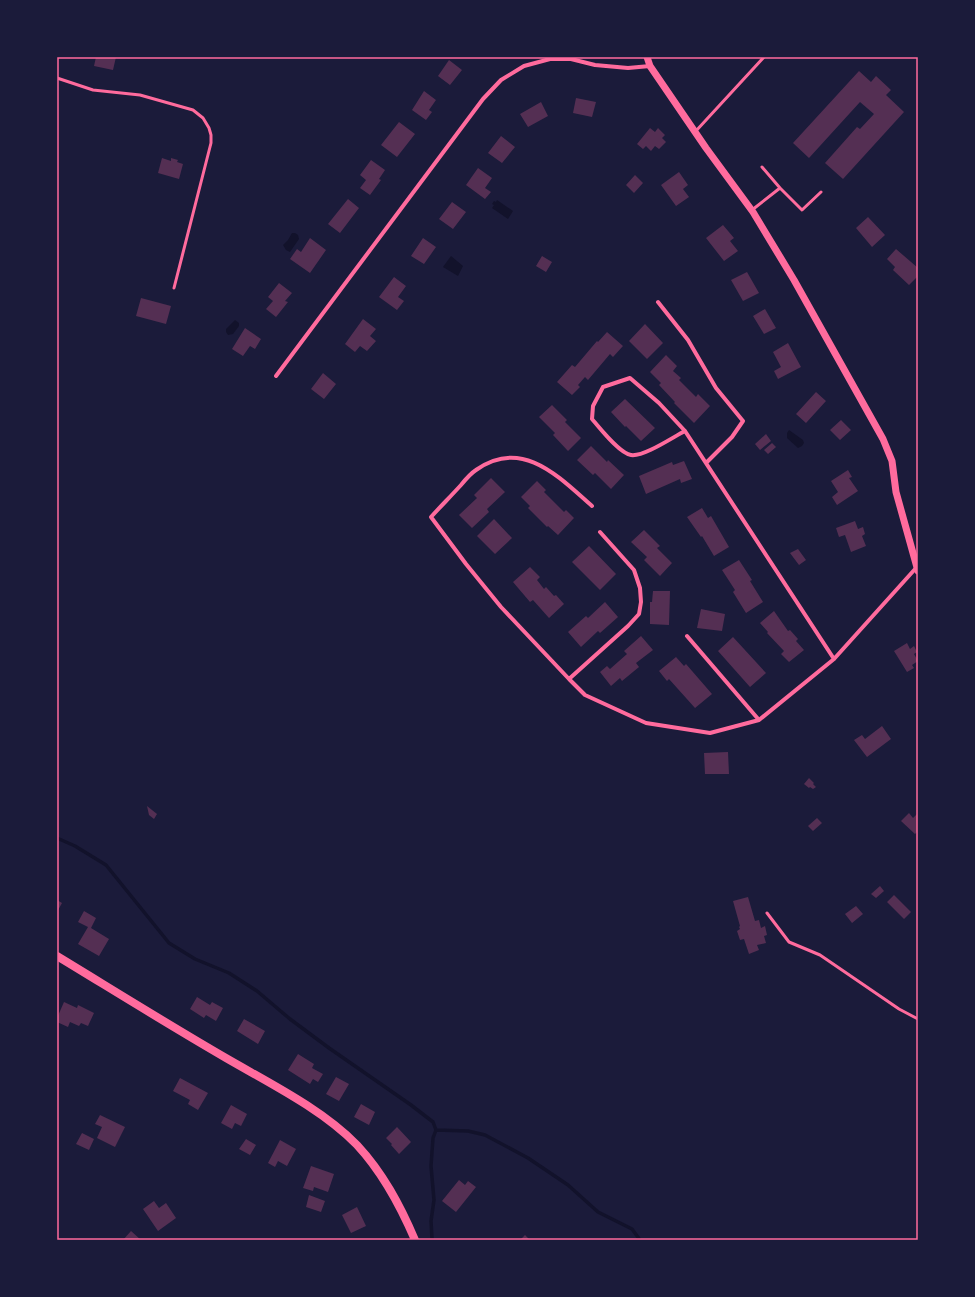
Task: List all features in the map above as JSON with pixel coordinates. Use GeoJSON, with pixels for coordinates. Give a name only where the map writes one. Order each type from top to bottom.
{"type":"FeatureCollection","features":[{"type":"Feature","properties":{"kind":"main road"},"geometry":{"type":"LineString","coordinates":[[57,956],[265,1081],[332,1124],[356,1145],[378,1170],[396,1199],[415,1240]]}},
{"type":"Feature","properties":{"kind":"street"},"geometry":{"type":"LineString","coordinates":[[592,506],[558,476],[538,463],[518,458],[498,458],[475,470],[431,517],[466,564],[502,607],[585,695],[646,723],[710,733],[759,720],[834,659],[917,570],[896,492],[892,461],[883,439],[794,280],[752,210],[695,132],[650,66],[647,57]]}},
{"type":"Feature","properties":{"kind":"street"},"geometry":{"type":"LineString","coordinates":[[276,376],[478,105],[501,80],[524,66],[550,59],[571,59],[595,65],[628,68],[650,66]]}},
{"type":"Feature","properties":{"kind":"street"},"geometry":{"type":"LineString","coordinates":[[658,302],[688,340],[716,388],[743,421],[732,437],[706,463]]}},
{"type":"Feature","properties":{"kind":"street"},"geometry":{"type":"LineString","coordinates":[[685,431],[645,453],[630,455],[618,448],[592,419],[593,406],[603,387],[630,378],[659,403],[685,431],[834,659]]}},
{"type":"Feature","properties":{"kind":"street"},"geometry":{"type":"LineString","coordinates":[[569,679],[628,626],[639,614],[641,602],[640,588],[634,570],[600,532]]}},
{"type":"Feature","properties":{"kind":"street"},"geometry":{"type":"LineString","coordinates":[[687,636],[759,720]]}},
{"type":"Feature","properties":{"kind":"lane"},"geometry":{"type":"LineString","coordinates":[[695,132],[764,57]]}},
{"type":"Feature","properties":{"kind":"lane"},"geometry":{"type":"LineString","coordinates":[[57,78],[93,90],[140,95],[193,110],[203,118],[209,128],[212,143],[174,288]]}},
{"type":"Feature","properties":{"kind":"lane"},"geometry":{"type":"LineString","coordinates":[[762,166],[780,188],[802,210],[821,192]]}},
{"type":"Feature","properties":{"kind":"lane"},"geometry":{"type":"LineString","coordinates":[[752,210],[780,188]]}},
{"type":"Feature","properties":{"kind":"lane"},"geometry":{"type":"LineString","coordinates":[[767,912],[789,942],[820,955],[899,1009],[918,1019]]}},
{"type":"Feature","properties":{"kind":"shaded area"},"geometry":{"type":"Polygon","coordinates":[[[497,200],[513,211],[508,219],[492,208],[494,205],[492,204],[497,200]]]}},
{"type":"Feature","properties":{"kind":"shaded area"},"geometry":{"type":"Polygon","coordinates":[[[292,233],[298,235],[299,239],[290,252],[286,250],[283,245],[292,233]]]}},
{"type":"Feature","properties":{"kind":"shaded area"},"geometry":{"type":"Polygon","coordinates":[[[451,256],[463,266],[458,276],[443,267],[451,256]]]}},
{"type":"Feature","properties":{"kind":"shaded area"},"geometry":{"type":"Polygon","coordinates":[[[235,320],[239,323],[239,326],[233,334],[228,335],[226,329],[235,320]]]}},
{"type":"Feature","properties":{"kind":"shaded area"},"geometry":{"type":"Polygon","coordinates":[[[789,430],[803,440],[804,443],[802,446],[798,448],[787,438],[787,433],[789,430]]]}},
{"type":"Feature","properties":{"kind":"building"},"geometry":{"type":"Polygon","coordinates":[[[96,57],[116,57],[113,70],[94,66],[96,57]]]}},
{"type":"Feature","properties":{"kind":"building"},"geometry":{"type":"Polygon","coordinates":[[[449,60],[462,70],[450,85],[438,76],[449,60]]]}},
{"type":"Feature","properties":{"kind":"building"},"geometry":{"type":"Polygon","coordinates":[[[859,71],[871,82],[876,76],[891,90],[886,95],[904,112],[843,179],[825,163],[857,127],[860,129],[874,114],[860,102],[809,158],[793,143],[859,71]]]}},
{"type":"Feature","properties":{"kind":"building"},"geometry":{"type":"Polygon","coordinates":[[[424,91],[436,100],[429,110],[432,112],[426,120],[412,110],[424,91]]]}},
{"type":"Feature","properties":{"kind":"building"},"geometry":{"type":"Polygon","coordinates":[[[576,98],[596,102],[592,117],[573,113],[576,98]]]}},
{"type":"Feature","properties":{"kind":"building"},"geometry":{"type":"Polygon","coordinates":[[[541,102],[548,116],[528,127],[520,114],[541,102]]]}},
{"type":"Feature","properties":{"kind":"building"},"geometry":{"type":"Polygon","coordinates":[[[399,122],[415,134],[397,157],[381,145],[399,122]]]}},
{"type":"Feature","properties":{"kind":"building"},"geometry":{"type":"Polygon","coordinates":[[[650,128],[655,132],[658,128],[665,135],[662,138],[666,142],[659,149],[655,146],[651,151],[646,146],[643,149],[637,144],[650,128]]]}},
{"type":"Feature","properties":{"kind":"building"},"geometry":{"type":"Polygon","coordinates":[[[501,136],[515,147],[502,163],[488,153],[501,136]]]}},
{"type":"Feature","properties":{"kind":"building"},"geometry":{"type":"Polygon","coordinates":[[[162,158],[171,161],[171,158],[178,160],[177,162],[183,164],[179,179],[158,173],[162,158]]]}},
{"type":"Feature","properties":{"kind":"building"},"geometry":{"type":"Polygon","coordinates":[[[371,160],[385,170],[379,179],[381,180],[370,195],[360,188],[366,180],[360,175],[371,160]]]}},
{"type":"Feature","properties":{"kind":"building"},"geometry":{"type":"Polygon","coordinates":[[[478,168],[492,178],[485,188],[491,192],[485,199],[466,185],[478,168]]]}},
{"type":"Feature","properties":{"kind":"building"},"geometry":{"type":"Polygon","coordinates":[[[679,172],[688,185],[683,189],[689,197],[676,206],[661,185],[679,172]]]}},
{"type":"Feature","properties":{"kind":"building"},"geometry":{"type":"Polygon","coordinates":[[[635,175],[643,183],[634,193],[626,185],[635,175]]]}},
{"type":"Feature","properties":{"kind":"building"},"geometry":{"type":"Polygon","coordinates":[[[348,199],[359,208],[340,233],[328,224],[348,199]]]}},
{"type":"Feature","properties":{"kind":"building"},"geometry":{"type":"Polygon","coordinates":[[[452,202],[466,212],[453,229],[439,219],[452,202]]]}},
{"type":"Feature","properties":{"kind":"building"},"geometry":{"type":"Polygon","coordinates":[[[868,217],[885,235],[872,247],[856,228],[868,217]]]}},
{"type":"Feature","properties":{"kind":"building"},"geometry":{"type":"Polygon","coordinates":[[[723,225],[734,238],[730,241],[738,251],[724,261],[706,238],[723,225]]]}},
{"type":"Feature","properties":{"kind":"building"},"geometry":{"type":"Polygon","coordinates":[[[310,238],[326,250],[310,273],[290,259],[297,249],[301,252],[310,238]]]}},
{"type":"Feature","properties":{"kind":"building"},"geometry":{"type":"Polygon","coordinates":[[[423,238],[436,247],[424,264],[411,256],[423,238]]]}},
{"type":"Feature","properties":{"kind":"building"},"geometry":{"type":"Polygon","coordinates":[[[896,249],[918,268],[918,276],[909,285],[893,270],[895,267],[887,259],[896,249]]]}},
{"type":"Feature","properties":{"kind":"building"},"geometry":{"type":"Polygon","coordinates":[[[542,256],[552,262],[546,272],[536,266],[542,256]]]}},
{"type":"Feature","properties":{"kind":"building"},"geometry":{"type":"Polygon","coordinates":[[[747,272],[759,293],[743,301],[731,280],[747,272]]]}},
{"type":"Feature","properties":{"kind":"building"},"geometry":{"type":"Polygon","coordinates":[[[394,277],[406,286],[398,297],[404,301],[397,310],[379,297],[394,277]]]}},
{"type":"Feature","properties":{"kind":"building"},"geometry":{"type":"Polygon","coordinates":[[[279,283],[292,293],[285,301],[288,302],[276,317],[266,309],[273,301],[268,297],[279,283]]]}},
{"type":"Feature","properties":{"kind":"building"},"geometry":{"type":"Polygon","coordinates":[[[141,298],[171,306],[166,324],[136,316],[141,298]]]}},
{"type":"Feature","properties":{"kind":"building"},"geometry":{"type":"Polygon","coordinates":[[[765,309],[776,328],[764,334],[753,316],[765,309]]]}},
{"type":"Feature","properties":{"kind":"building"},"geometry":{"type":"Polygon","coordinates":[[[363,319],[376,329],[370,336],[376,341],[367,351],[360,346],[355,352],[345,344],[363,319]]]}},
{"type":"Feature","properties":{"kind":"building"},"geometry":{"type":"Polygon","coordinates":[[[645,324],[663,343],[647,359],[629,341],[645,324]]]}},
{"type":"Feature","properties":{"kind":"building"},"geometry":{"type":"Polygon","coordinates":[[[245,328],[261,339],[255,349],[250,346],[243,356],[232,349],[245,328]]]}},
{"type":"Feature","properties":{"kind":"building"},"geometry":{"type":"Polygon","coordinates":[[[607,332],[623,346],[613,357],[610,354],[588,380],[585,377],[578,385],[580,387],[572,395],[557,382],[572,365],[575,367],[597,341],[598,342],[607,332]]]}},
{"type":"Feature","properties":{"kind":"building"},"geometry":{"type":"Polygon","coordinates":[[[788,343],[801,367],[778,379],[774,371],[781,367],[773,352],[788,343]]]}},
{"type":"Feature","properties":{"kind":"building"},"geometry":{"type":"Polygon","coordinates":[[[666,355],[677,366],[673,371],[681,378],[679,380],[696,397],[698,394],[710,406],[694,423],[674,403],[675,402],[659,385],[661,383],[650,372],[666,355]]]}},
{"type":"Feature","properties":{"kind":"building"},"geometry":{"type":"Polygon","coordinates":[[[323,373],[336,384],[324,399],[311,389],[323,373]]]}},
{"type":"Feature","properties":{"kind":"building"},"geometry":{"type":"Polygon","coordinates":[[[816,392],[826,401],[806,423],[796,414],[816,392]]]}},
{"type":"Feature","properties":{"kind":"building"},"geometry":{"type":"Polygon","coordinates":[[[625,399],[655,428],[641,441],[611,412],[625,399]]]}},
{"type":"Feature","properties":{"kind":"building"},"geometry":{"type":"Polygon","coordinates":[[[552,405],[567,420],[565,422],[581,438],[568,451],[553,435],[555,433],[539,417],[552,405]]]}},
{"type":"Feature","properties":{"kind":"building"},"geometry":{"type":"Polygon","coordinates":[[[841,420],[851,430],[840,440],[830,430],[841,420]]]}},
{"type":"Feature","properties":{"kind":"building"},"geometry":{"type":"Polygon","coordinates":[[[766,434],[771,441],[760,450],[755,444],[766,434]]]}},
{"type":"Feature","properties":{"kind":"building"},"geometry":{"type":"Polygon","coordinates":[[[772,443],[776,447],[768,454],[764,450],[772,443]]]}},
{"type":"Feature","properties":{"kind":"building"},"geometry":{"type":"Polygon","coordinates":[[[591,446],[607,462],[608,460],[624,475],[611,489],[595,473],[593,475],[577,460],[591,446]]]}},
{"type":"Feature","properties":{"kind":"building"},"geometry":{"type":"Polygon","coordinates":[[[684,461],[692,479],[681,483],[680,479],[646,494],[639,476],[672,462],[673,465],[684,461]]]}},
{"type":"Feature","properties":{"kind":"building"},"geometry":{"type":"Polygon","coordinates":[[[848,470],[852,477],[849,478],[858,491],[837,505],[832,497],[838,492],[831,481],[848,470]]]}},
{"type":"Feature","properties":{"kind":"building"},"geometry":{"type":"Polygon","coordinates":[[[491,478],[505,492],[487,509],[489,512],[472,528],[459,515],[477,498],[474,495],[491,478]]]}},
{"type":"Feature","properties":{"kind":"building"},"geometry":{"type":"Polygon","coordinates":[[[537,481],[546,490],[544,492],[564,512],[566,510],[574,518],[558,535],[548,526],[547,527],[528,508],[530,506],[521,497],[537,481]]]}},
{"type":"Feature","properties":{"kind":"building"},"geometry":{"type":"Polygon","coordinates":[[[702,508],[708,518],[711,516],[729,547],[714,556],[702,536],[701,537],[687,517],[702,508]]]}},
{"type":"Feature","properties":{"kind":"building"},"geometry":{"type":"Polygon","coordinates":[[[494,519],[512,538],[495,554],[477,536],[494,519]]]}},
{"type":"Feature","properties":{"kind":"building"},"geometry":{"type":"Polygon","coordinates":[[[855,521],[858,529],[863,527],[865,534],[862,536],[866,546],[851,552],[845,535],[839,537],[836,528],[855,521]]]}},
{"type":"Feature","properties":{"kind":"building"},"geometry":{"type":"Polygon","coordinates":[[[644,530],[660,546],[657,548],[672,563],[660,576],[644,560],[647,557],[631,542],[644,530]]]}},
{"type":"Feature","properties":{"kind":"building"},"geometry":{"type":"Polygon","coordinates":[[[589,546],[616,574],[600,590],[572,562],[589,546]]]}},
{"type":"Feature","properties":{"kind":"building"},"geometry":{"type":"Polygon","coordinates":[[[798,549],[806,560],[799,565],[790,553],[798,549]]]}},
{"type":"Feature","properties":{"kind":"building"},"geometry":{"type":"Polygon","coordinates":[[[739,560],[752,580],[750,581],[763,602],[746,613],[733,592],[735,590],[722,570],[739,560]]]}},
{"type":"Feature","properties":{"kind":"building"},"geometry":{"type":"Polygon","coordinates":[[[530,567],[540,577],[537,580],[544,589],[546,587],[564,604],[549,618],[533,600],[530,602],[513,582],[530,567]]]}},
{"type":"Feature","properties":{"kind":"building"},"geometry":{"type":"Polygon","coordinates":[[[653,591],[670,591],[669,625],[650,624],[650,602],[652,602],[653,591]]]}},
{"type":"Feature","properties":{"kind":"building"},"geometry":{"type":"Polygon","coordinates":[[[605,602],[618,617],[600,633],[598,631],[581,647],[568,632],[586,616],[588,618],[605,602]]]}},
{"type":"Feature","properties":{"kind":"building"},"geometry":{"type":"Polygon","coordinates":[[[701,609],[725,614],[722,631],[697,628],[701,609]]]}},
{"type":"Feature","properties":{"kind":"building"},"geometry":{"type":"Polygon","coordinates":[[[774,611],[788,631],[790,630],[798,639],[796,641],[804,650],[789,662],[781,654],[784,651],[760,623],[774,611]]]}},
{"type":"Feature","properties":{"kind":"building"},"geometry":{"type":"Polygon","coordinates":[[[641,636],[653,650],[636,663],[639,667],[622,681],[620,678],[611,686],[600,672],[607,666],[610,669],[627,654],[624,651],[641,636]]]}},
{"type":"Feature","properties":{"kind":"building"},"geometry":{"type":"Polygon","coordinates":[[[733,637],[766,673],[750,687],[718,651],[733,637]]]}},
{"type":"Feature","properties":{"kind":"building"},"geometry":{"type":"Polygon","coordinates":[[[907,643],[910,649],[914,646],[917,652],[914,654],[918,661],[912,665],[914,668],[907,672],[894,651],[907,643]]]}},
{"type":"Feature","properties":{"kind":"building"},"geometry":{"type":"Polygon","coordinates":[[[676,657],[684,666],[686,664],[712,694],[695,708],[669,679],[667,681],[659,671],[676,657]]]}},
{"type":"Feature","properties":{"kind":"building"},"geometry":{"type":"Polygon","coordinates":[[[882,726],[891,739],[867,757],[854,740],[862,735],[865,739],[882,726]]]}},
{"type":"Feature","properties":{"kind":"building"},"geometry":{"type":"Polygon","coordinates":[[[728,752],[729,774],[705,774],[704,753],[728,752]]]}},
{"type":"Feature","properties":{"kind":"building"},"geometry":{"type":"Polygon","coordinates":[[[809,778],[816,787],[813,789],[804,784],[809,778]]]}},
{"type":"Feature","properties":{"kind":"building"},"geometry":{"type":"Polygon","coordinates":[[[147,806],[157,814],[154,819],[149,815],[147,806]]]}},
{"type":"Feature","properties":{"kind":"building"},"geometry":{"type":"Polygon","coordinates":[[[909,813],[913,818],[918,813],[918,831],[915,834],[901,821],[909,813]]]}},
{"type":"Feature","properties":{"kind":"building"},"geometry":{"type":"Polygon","coordinates":[[[817,818],[822,823],[813,831],[808,826],[817,818]]]}},
{"type":"Feature","properties":{"kind":"building"},"geometry":{"type":"Polygon","coordinates":[[[880,886],[884,891],[876,898],[871,894],[880,886]]]}},
{"type":"Feature","properties":{"kind":"building"},"geometry":{"type":"Polygon","coordinates":[[[894,895],[911,912],[904,919],[887,902],[894,895]]]}},
{"type":"Feature","properties":{"kind":"building"},"geometry":{"type":"Polygon","coordinates":[[[748,897],[755,921],[759,920],[761,928],[765,926],[767,935],[764,936],[766,943],[757,945],[759,950],[749,954],[744,939],[740,940],[737,931],[740,929],[740,926],[733,901],[748,897]]]}},
{"type":"Feature","properties":{"kind":"building"},"geometry":{"type":"Polygon","coordinates":[[[57,900],[62,903],[57,912],[57,900]]]}},
{"type":"Feature","properties":{"kind":"building"},"geometry":{"type":"Polygon","coordinates":[[[856,906],[863,914],[852,923],[845,914],[856,906]]]}},
{"type":"Feature","properties":{"kind":"building"},"geometry":{"type":"Polygon","coordinates":[[[84,911],[96,918],[91,928],[109,939],[99,956],[78,944],[88,927],[78,922],[84,911]]]}},
{"type":"Feature","properties":{"kind":"building"},"geometry":{"type":"Polygon","coordinates":[[[197,997],[210,1005],[212,1002],[223,1008],[216,1021],[206,1015],[204,1018],[190,1009],[197,997]]]}},
{"type":"Feature","properties":{"kind":"building"},"geometry":{"type":"Polygon","coordinates":[[[64,1002],[77,1008],[78,1005],[94,1013],[88,1026],[81,1023],[79,1026],[70,1022],[68,1027],[57,1022],[57,1018],[64,1002]]]}},
{"type":"Feature","properties":{"kind":"building"},"geometry":{"type":"Polygon","coordinates":[[[244,1019],[265,1031],[258,1044],[237,1031],[244,1019]]]}},
{"type":"Feature","properties":{"kind":"building"},"geometry":{"type":"Polygon","coordinates":[[[298,1054],[314,1064],[312,1068],[323,1074],[318,1082],[313,1079],[310,1084],[288,1070],[298,1054]]]}},
{"type":"Feature","properties":{"kind":"building"},"geometry":{"type":"Polygon","coordinates":[[[336,1077],[349,1084],[339,1101],[326,1094],[336,1077]]]}},
{"type":"Feature","properties":{"kind":"building"},"geometry":{"type":"Polygon","coordinates":[[[180,1078],[208,1093],[198,1110],[188,1104],[190,1100],[173,1091],[180,1078]]]}},
{"type":"Feature","properties":{"kind":"building"},"geometry":{"type":"Polygon","coordinates":[[[361,1104],[375,1112],[369,1125],[354,1117],[361,1104]]]}},
{"type":"Feature","properties":{"kind":"building"},"geometry":{"type":"Polygon","coordinates":[[[231,1105],[247,1114],[241,1126],[235,1123],[232,1129],[221,1123],[231,1105]]]}},
{"type":"Feature","properties":{"kind":"building"},"geometry":{"type":"Polygon","coordinates":[[[100,1115],[125,1127],[115,1147],[97,1138],[102,1127],[95,1124],[100,1115]]]}},
{"type":"Feature","properties":{"kind":"building"},"geometry":{"type":"Polygon","coordinates":[[[397,1127],[411,1142],[399,1154],[386,1138],[397,1127]]]}},
{"type":"Feature","properties":{"kind":"building"},"geometry":{"type":"Polygon","coordinates":[[[82,1133],[94,1139],[89,1150],[76,1144],[82,1133]]]}},
{"type":"Feature","properties":{"kind":"building"},"geometry":{"type":"Polygon","coordinates":[[[246,1139],[256,1145],[250,1155],[239,1149],[246,1139]]]}},
{"type":"Feature","properties":{"kind":"building"},"geometry":{"type":"Polygon","coordinates":[[[280,1140],[296,1149],[287,1166],[278,1161],[275,1167],[268,1163],[280,1140]]]}},
{"type":"Feature","properties":{"kind":"building"},"geometry":{"type":"Polygon","coordinates":[[[311,1166],[334,1174],[328,1192],[314,1187],[313,1191],[303,1188],[311,1166]]]}},
{"type":"Feature","properties":{"kind":"building"},"geometry":{"type":"Polygon","coordinates":[[[459,1180],[465,1185],[468,1181],[476,1187],[456,1212],[442,1201],[459,1180]]]}},
{"type":"Feature","properties":{"kind":"building"},"geometry":{"type":"Polygon","coordinates":[[[309,1195],[325,1201],[321,1212],[306,1207],[309,1195]]]}},
{"type":"Feature","properties":{"kind":"building"},"geometry":{"type":"Polygon","coordinates":[[[154,1201],[159,1208],[166,1203],[176,1218],[158,1231],[143,1209],[154,1201]]]}},
{"type":"Feature","properties":{"kind":"building"},"geometry":{"type":"Polygon","coordinates":[[[357,1207],[366,1226],[351,1233],[342,1215],[357,1207]]]}},
{"type":"Feature","properties":{"kind":"building"},"geometry":{"type":"Polygon","coordinates":[[[131,1231],[141,1240],[123,1240],[131,1231]]]}},
{"type":"Feature","properties":{"kind":"building"},"geometry":{"type":"Polygon","coordinates":[[[525,1235],[530,1240],[520,1240],[525,1235]]]}},
{"type":"Feature","properties":{"kind":"waterway"},"geometry":{"type":"LineString","coordinates":[[57,838],[75,846],[106,865],[169,943],[195,959],[229,973],[257,991],[290,1019],[433,1122],[436,1130],[468,1131],[485,1135],[528,1158],[568,1185],[598,1212],[632,1229],[640,1240]]}},
{"type":"Feature","properties":{"kind":"waterway"},"geometry":{"type":"LineString","coordinates":[[432,1239],[431,1221],[434,1200],[431,1166],[433,1138],[436,1130]]}}]}
